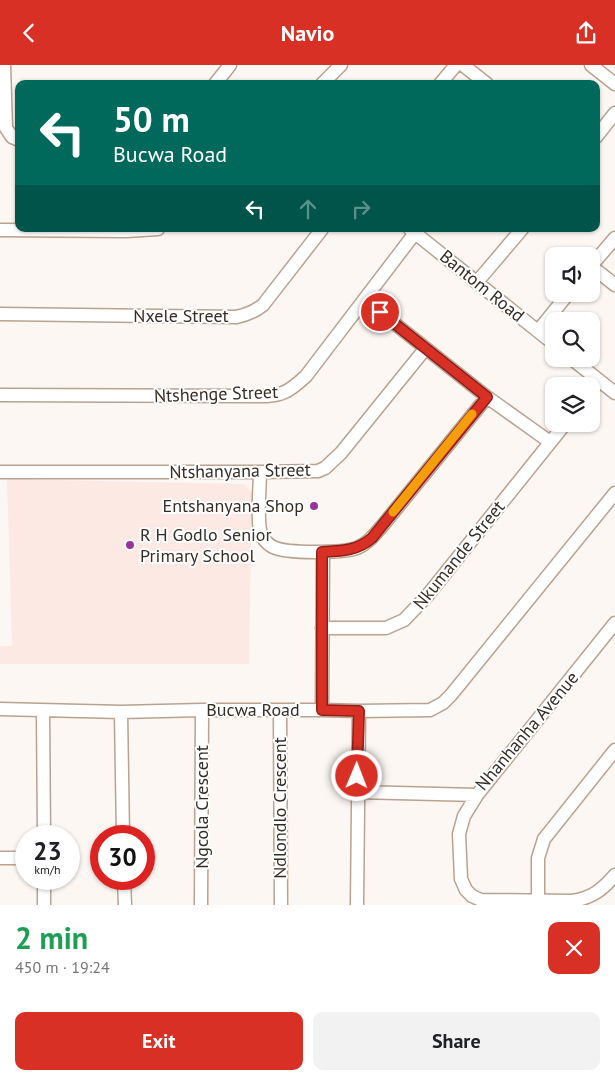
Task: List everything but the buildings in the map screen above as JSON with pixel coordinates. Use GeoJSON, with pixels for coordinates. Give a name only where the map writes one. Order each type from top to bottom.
{"type":"FeatureCollection","features":[{"type":"Feature","properties":{"kind":"street"},"geometry":{"type":"LineString","coordinates":[[4,65],[6,128],[9,135],[15,138]]}},
{"type":"Feature","properties":{"kind":"street"},"geometry":{"type":"LineString","coordinates":[[218,80],[230,65]]}},
{"type":"Feature","properties":{"kind":"street"},"geometry":{"type":"LineString","coordinates":[[326,80],[341,65]]}},
{"type":"Feature","properties":{"kind":"street"},"geometry":{"type":"LineString","coordinates":[[337,80],[347,65]]}},
{"type":"Feature","properties":{"kind":"street"},"geometry":{"type":"LineString","coordinates":[[443,80],[456,65]]}},
{"type":"Feature","properties":{"kind":"street"},"geometry":{"type":"LineString","coordinates":[[463,65],[482,80]]}},
{"type":"Feature","properties":{"kind":"street"},"geometry":{"type":"LineString","coordinates":[[591,65],[615,84]]}},
{"type":"Feature","properties":{"kind":"street"},"geometry":{"type":"LineString","coordinates":[[610,128],[615,113]]}},
{"type":"Feature","properties":{"kind":"street"},"geometry":{"type":"LineString","coordinates":[[0,230],[15,230]]}},
{"type":"Feature","properties":{"kind":"street","name":"Nxele Street"},"geometry":{"type":"LineString","coordinates":[[0,314],[245,316],[263,305],[320,232]]}},
{"type":"Feature","properties":{"kind":"street","name":"Ntshenge Street"},"geometry":{"type":"LineString","coordinates":[[0,395],[278,396],[287,392],[306,376],[365,300],[411,232]]}},
{"type":"Feature","properties":{"kind":"street","name":"Bantom Road"},"geometry":{"type":"LineString","coordinates":[[413,232],[545,337]]}},
{"type":"Feature","properties":{"kind":"street"},"geometry":{"type":"LineString","coordinates":[[477,282],[519,232]]}},
{"type":"Feature","properties":{"kind":"street"},"geometry":{"type":"LineString","coordinates":[[600,256],[615,238]]}},
{"type":"Feature","properties":{"kind":"street"},"geometry":{"type":"LineString","coordinates":[[600,273],[615,285]]}},
{"type":"Feature","properties":{"kind":"street"},"geometry":{"type":"LineString","coordinates":[[365,300],[487,397],[550,442]]}},
{"type":"Feature","properties":{"kind":"street"},"geometry":{"type":"LineString","coordinates":[[538,331],[562,302]]}},
{"type":"Feature","properties":{"kind":"street","name":"Ntshanyana Street"},"geometry":{"type":"LineString","coordinates":[[0,471],[318,471],[325,468],[341,453],[425,349]]}},
{"type":"Feature","properties":{"kind":"street"},"geometry":{"type":"LineString","coordinates":[[579,367],[588,377]]}},
{"type":"Feature","properties":{"kind":"street"},"geometry":{"type":"LineString","coordinates":[[600,387],[615,393]]}},
{"type":"Feature","properties":{"kind":"street"},"geometry":{"type":"LineString","coordinates":[[260,472],[259,526],[263,539],[274,548],[322,552],[356,549],[372,538],[487,397]]}},
{"type":"Feature","properties":{"kind":"street","name":"Nkumande Street"},"geometry":{"type":"LineString","coordinates":[[322,628],[386,628],[404,621],[427,596],[558,432]]}},
{"type":"Feature","properties":{"kind":"street","name":"Bucwa Road"},"geometry":{"type":"LineString","coordinates":[[0,709],[121,712],[430,710],[443,703],[615,493]]}},
{"type":"Feature","properties":{"kind":"street"},"geometry":{"type":"LineString","coordinates":[[322,552],[322,710]]}},
{"type":"Feature","properties":{"kind":"street","name":"Nhanhanha Avenue"},"geometry":{"type":"LineString","coordinates":[[357,792],[477,795],[615,623]]}},
{"type":"Feature","properties":{"kind":"street","name":"Ngcola Crescent"},"geometry":{"type":"LineString","coordinates":[[201,905],[202,710]]}},
{"type":"Feature","properties":{"kind":"street","name":"Ndlondlo Crescent"},"geometry":{"type":"LineString","coordinates":[[280,710],[281,905]]}},
{"type":"Feature","properties":{"kind":"street"},"geometry":{"type":"LineString","coordinates":[[43,711],[44,825]]}},
{"type":"Feature","properties":{"kind":"street"},"geometry":{"type":"LineString","coordinates":[[357,905],[359,711]]}},
{"type":"Feature","properties":{"kind":"street"},"geometry":{"type":"LineString","coordinates":[[121,712],[123,825]]}},
{"type":"Feature","properties":{"kind":"street"},"geometry":{"type":"LineString","coordinates":[[538,901],[538,858],[544,839],[615,750]]}},
{"type":"Feature","properties":{"kind":"street"},"geometry":{"type":"LineString","coordinates":[[477,795],[464,817],[459,834],[461,879],[463,886],[472,896],[481,899],[572,901],[584,899],[600,891],[615,875]]}},
{"type":"Feature","properties":{"kind":"street"},"geometry":{"type":"LineString","coordinates":[[0,858],[15,859]]}},
{"type":"Feature","properties":{"kind":"street"},"geometry":{"type":"LineString","coordinates":[[44,890],[44,905]]}},
{"type":"Feature","properties":{"kind":"street"},"geometry":{"type":"LineString","coordinates":[[124,890],[124,905]]}},
{"type":"Feature","properties":{"kind":"shaded area","name":"R H Godlo Senior Primary School"},"geometry":{"type":"Polygon","coordinates":[[[7,479],[244,484],[252,493],[249,664],[0,664],[0,646],[12,646],[7,479]]]}},
{"type":"Feature","properties":{"kind":"slow traffic"},"geometry":{"type":"LineString","coordinates":[[393,512],[472,414]]}},
{"type":"Feature","properties":{"kind":"place","name":"Entshanyana Shop"},"geometry":{"type":"Point","coordinates":[314,506]}},
{"type":"Feature","properties":{"kind":"place","name":"R H Godlo Senior Primary School"},"geometry":{"type":"Point","coordinates":[130,545]}},
{"type":"Feature","properties":{"kind":"route"},"geometry":{"type":"LineString","coordinates":[[357,776],[359,711],[322,710],[322,552],[356,549],[372,538],[487,397],[380,312]]}}]}
